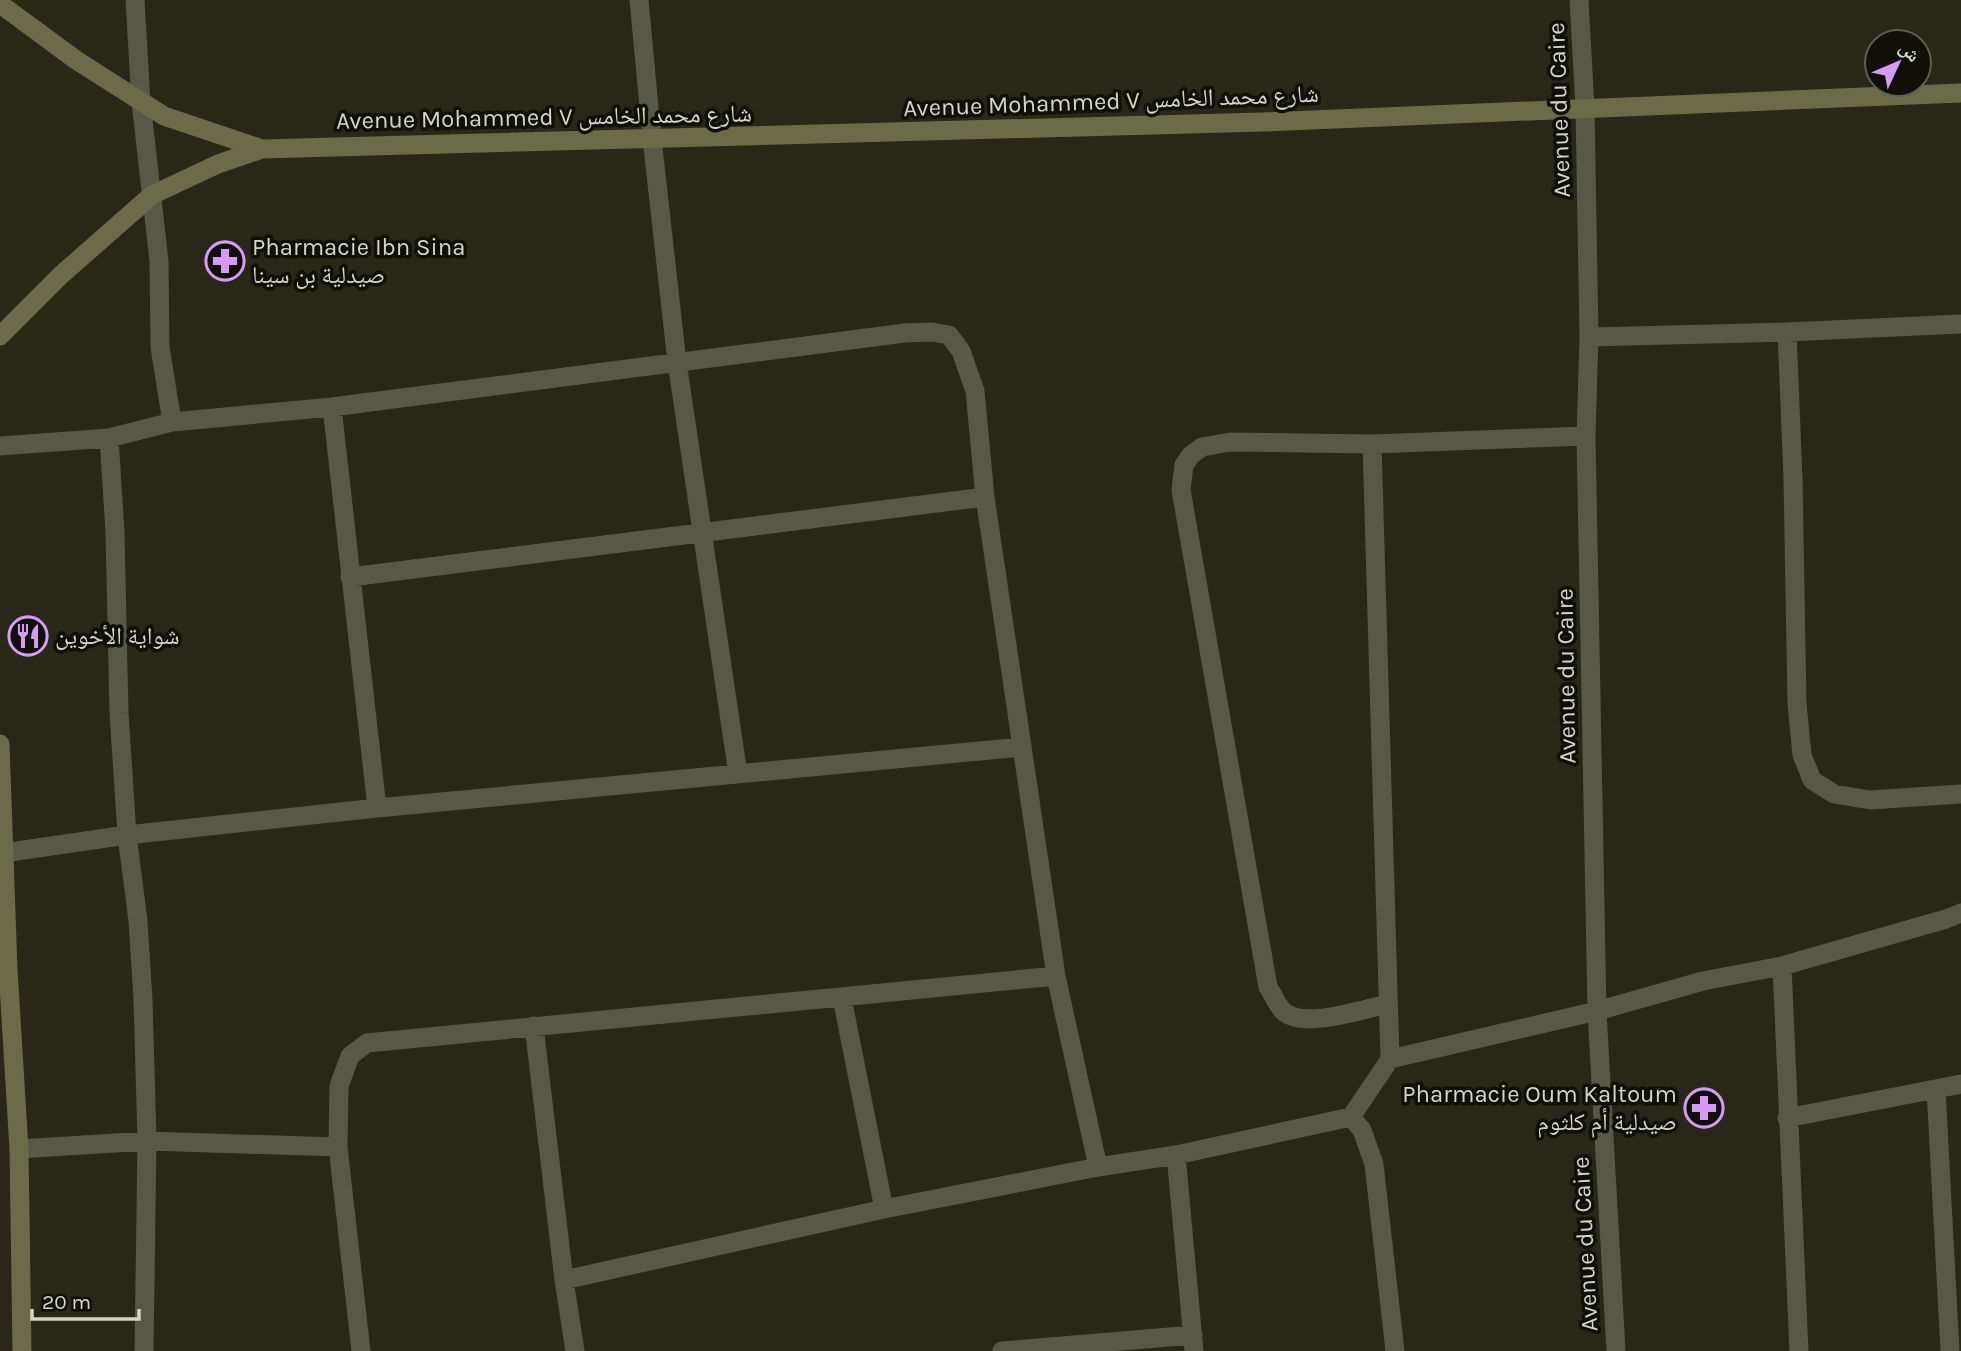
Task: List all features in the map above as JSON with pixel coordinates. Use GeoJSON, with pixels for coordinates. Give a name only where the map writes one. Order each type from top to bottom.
{"type":"FeatureCollection","features":[{"type":"Feature","properties":{"kind":"main road"},"geometry":{"type":"LineString","coordinates":[[0,4],[76,60],[164,116],[262,149]]}},
{"type":"Feature","properties":{"kind":"main road","name":"Avenue Mohammed V شارع محمد الخامس"},"geometry":{"type":"LineString","coordinates":[[262,149],[1263,122],[1961,93]]}},
{"type":"Feature","properties":{"kind":"main road"},"geometry":{"type":"LineString","coordinates":[[0,336],[61,275],[152,195],[218,164],[262,149]]}},
{"type":"Feature","properties":{"kind":"main road"},"geometry":{"type":"LineString","coordinates":[[0,744],[8,969],[19,1149],[22,1351]]}},
{"type":"Feature","properties":{"kind":"street"},"geometry":{"type":"LineString","coordinates":[[135,0],[141,102],[159,261],[160,346],[172,422]]}},
{"type":"Feature","properties":{"kind":"street"},"geometry":{"type":"LineString","coordinates":[[639,0],[677,362],[738,774]]}},
{"type":"Feature","properties":{"kind":"street","name":"Avenue du Caire"},"geometry":{"type":"LineString","coordinates":[[1579,0],[1585,107],[1588,337],[1586,436],[1597,1011],[1616,1351]]}},
{"type":"Feature","properties":{"kind":"street"},"geometry":{"type":"LineString","coordinates":[[1588,337],[1961,324]]}},
{"type":"Feature","properties":{"kind":"street"},"geometry":{"type":"LineString","coordinates":[[0,446],[109,438],[172,422],[332,407],[905,333],[932,332],[949,335],[961,351],[975,391],[985,497],[1056,975],[1098,1167]]}},
{"type":"Feature","properties":{"kind":"street"},"geometry":{"type":"LineString","coordinates":[[1787,332],[1797,704],[1802,755],[1812,780],[1833,794],[1870,800],[1961,794]]}},
{"type":"Feature","properties":{"kind":"street"},"geometry":{"type":"LineString","coordinates":[[332,407],[377,808]]}},
{"type":"Feature","properties":{"kind":"street"},"geometry":{"type":"LineString","coordinates":[[1388,1004],[1320,1018],[1297,1019],[1283,1011],[1268,987],[1181,490],[1184,465],[1191,455],[1202,447],[1230,442],[1372,444],[1586,436]]}},
{"type":"Feature","properties":{"kind":"street"},"geometry":{"type":"LineString","coordinates":[[109,438],[115,532],[119,713],[127,835],[138,922],[148,1141],[144,1351]]}},
{"type":"Feature","properties":{"kind":"street"},"geometry":{"type":"LineString","coordinates":[[564,1280],[884,1209],[1098,1167],[1176,1155],[1351,1117],[1390,1059],[1372,444]]}},
{"type":"Feature","properties":{"kind":"street"},"geometry":{"type":"LineString","coordinates":[[349,576],[985,497]]}},
{"type":"Feature","properties":{"kind":"street"},"geometry":{"type":"LineString","coordinates":[[4,853],[127,835],[377,808],[1022,747]]}},
{"type":"Feature","properties":{"kind":"street"},"geometry":{"type":"LineString","coordinates":[[1390,1059],[1597,1011],[1703,981],[1782,967],[1946,919],[1961,912]]}},
{"type":"Feature","properties":{"kind":"street"},"geometry":{"type":"LineString","coordinates":[[1782,967],[1799,1351]]}},
{"type":"Feature","properties":{"kind":"street"},"geometry":{"type":"LineString","coordinates":[[361,1351],[338,1147],[339,1086],[350,1056],[367,1043],[1056,975]]}},
{"type":"Feature","properties":{"kind":"street"},"geometry":{"type":"LineString","coordinates":[[842,998],[884,1209]]}},
{"type":"Feature","properties":{"kind":"street"},"geometry":{"type":"LineString","coordinates":[[534,1026],[575,1351]]}},
{"type":"Feature","properties":{"kind":"street"},"geometry":{"type":"LineString","coordinates":[[1787,1118],[1961,1084]]}},
{"type":"Feature","properties":{"kind":"street"},"geometry":{"type":"LineString","coordinates":[[1936,1089],[1950,1351]]}},
{"type":"Feature","properties":{"kind":"street"},"geometry":{"type":"LineString","coordinates":[[1351,1117],[1362,1130],[1374,1164],[1395,1351]]}},
{"type":"Feature","properties":{"kind":"street"},"geometry":{"type":"LineString","coordinates":[[19,1149],[148,1141],[338,1147]]}},
{"type":"Feature","properties":{"kind":"street"},"geometry":{"type":"LineString","coordinates":[[1002,1351],[1193,1343],[1176,1155]]}},
{"type":"Feature","properties":{"kind":"place","name":"Pharmacie Ibn Sina صيدلية بن سينا"},"geometry":{"type":"Point","coordinates":[225,261]}},
{"type":"Feature","properties":{"kind":"place","name":"شواية الأخوين"},"geometry":{"type":"Point","coordinates":[28,636]}},
{"type":"Feature","properties":{"kind":"place","name":"Pharmacie Oum Kaltoum صيدلية أم كلثوم"},"geometry":{"type":"Point","coordinates":[1704,1108]}}]}
